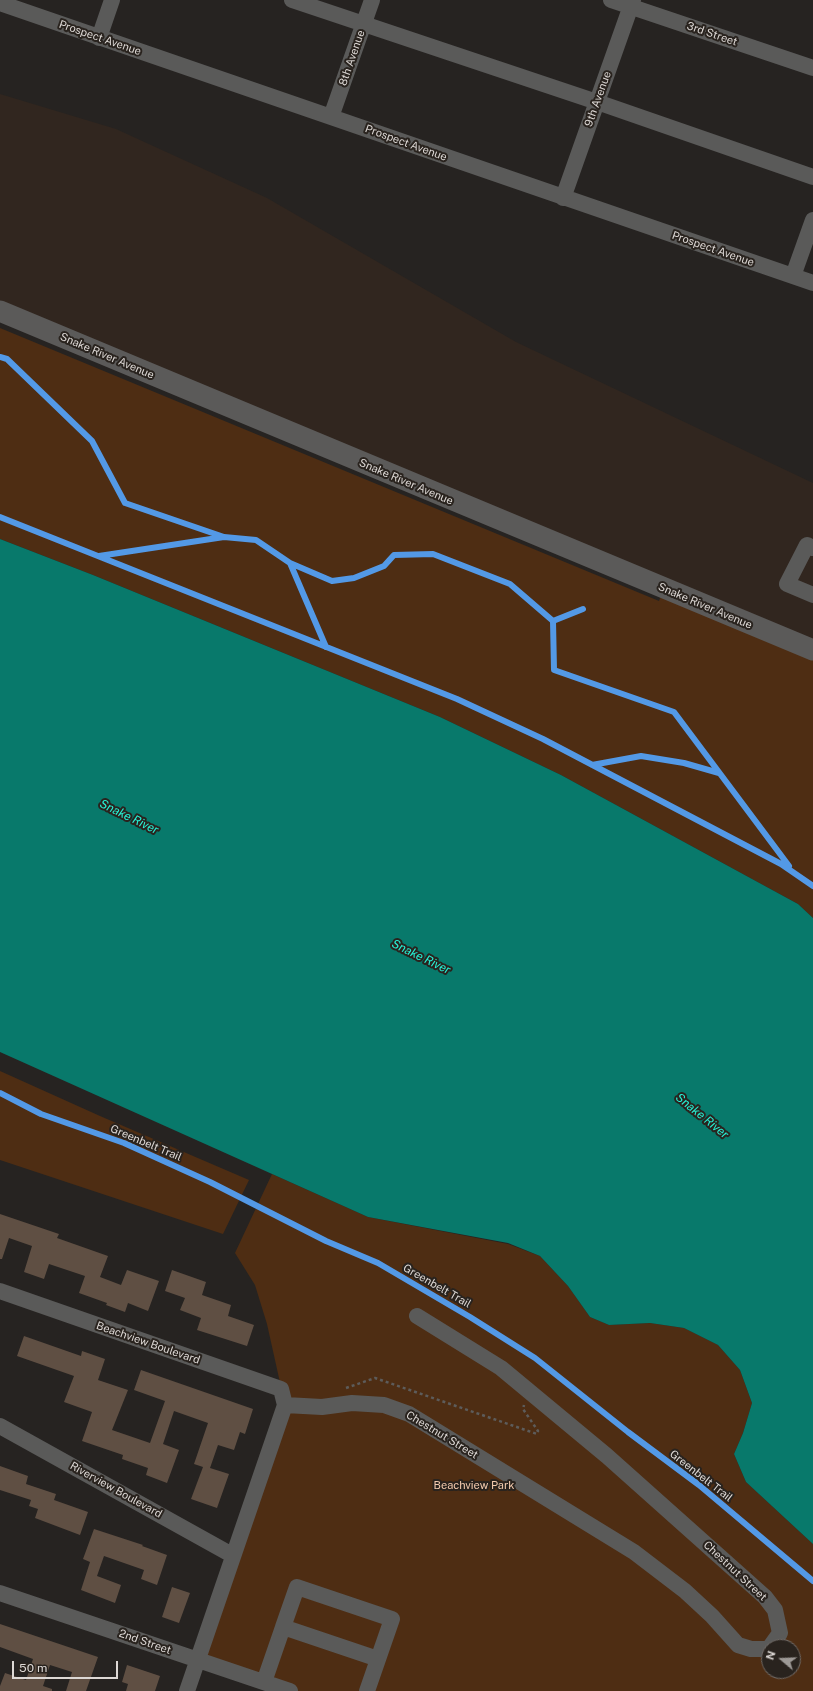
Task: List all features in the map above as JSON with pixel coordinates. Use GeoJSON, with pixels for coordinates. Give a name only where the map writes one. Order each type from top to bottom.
{"type":"FeatureCollection","features":[{"type":"Feature","properties":{"kind":"main road","name":"Snake River Avenue"},"geometry":{"type":"LineString","coordinates":[[0,311],[813,650]]}},
{"type":"Feature","properties":{"kind":"street"},"geometry":{"type":"LineString","coordinates":[[99,38],[112,0]]}},
{"type":"Feature","properties":{"kind":"street"},"geometry":{"type":"LineString","coordinates":[[292,0],[364,23],[813,177]]}},
{"type":"Feature","properties":{"kind":"street","name":"8th Avenue"},"geometry":{"type":"LineString","coordinates":[[331,116],[372,0]]}},
{"type":"Feature","properties":{"kind":"street","name":"3rd Street"},"geometry":{"type":"LineString","coordinates":[[611,0],[632,3],[813,68]]}},
{"type":"Feature","properties":{"kind":"street","name":"Prospect Avenue"},"geometry":{"type":"LineString","coordinates":[[0,3],[331,116],[562,198],[813,283]]}},
{"type":"Feature","properties":{"kind":"street","name":"9th Avenue"},"geometry":{"type":"LineString","coordinates":[[562,198],[632,3]]}},
{"type":"Feature","properties":{"kind":"street"},"geometry":{"type":"LineString","coordinates":[[792,276],[813,220]]}},
{"type":"Feature","properties":{"kind":"street"},"geometry":{"type":"LineString","coordinates":[[813,548],[807,545],[787,584],[813,595]]}},
{"type":"Feature","properties":{"kind":"street","name":"Beachview Boulevard"},"geometry":{"type":"LineString","coordinates":[[0,1291],[281,1389],[285,1405]]}},
{"type":"Feature","properties":{"kind":"street","name":"Chestnut Street"},"geometry":{"type":"LineString","coordinates":[[418,1316],[501,1368],[607,1456],[765,1596],[775,1610],[780,1633],[776,1639]]}},
{"type":"Feature","properties":{"kind":"street","name":"Chestnut Street"},"geometry":{"type":"LineString","coordinates":[[285,1405],[322,1407],[352,1403],[384,1405],[409,1414],[634,1552],[685,1591],[712,1616],[738,1645],[751,1648],[761,1648]]}},
{"type":"Feature","properties":{"kind":"street"},"geometry":{"type":"LineString","coordinates":[[187,1691],[232,1555],[285,1405]]}},
{"type":"Feature","properties":{"kind":"street","name":"Riverview Boulevard"},"geometry":{"type":"LineString","coordinates":[[0,1426],[232,1555]]}},
{"type":"Feature","properties":{"kind":"street"},"geometry":{"type":"LineString","coordinates":[[264,1682],[297,1587],[392,1619],[367,1691]]}},
{"type":"Feature","properties":{"kind":"street","name":"2nd Street"},"geometry":{"type":"LineString","coordinates":[[0,1592],[290,1691]]}},
{"type":"Feature","properties":{"kind":"street"},"geometry":{"type":"LineString","coordinates":[[283,1627],[378,1659]]}},
{"type":"Feature","properties":{"kind":"path"},"geometry":{"type":"LineString","coordinates":[[340,1390],[375,1378],[537,1434],[538,1431],[523,1409],[528,1391]]}},
{"type":"Feature","properties":{"kind":"shaded area"},"geometry":{"type":"Polygon","coordinates":[[[0,94],[116,129],[267,198],[516,342],[813,483],[813,650],[0,311],[0,94]]]}},
{"type":"Feature","properties":{"kind":"green space"},"geometry":{"type":"Polygon","coordinates":[[[0,328],[659,601],[664,588],[813,650],[813,918],[798,904],[561,775],[440,717],[93,575],[0,539],[0,328]]]}},
{"type":"Feature","properties":{"kind":"green space"},"geometry":{"type":"Polygon","coordinates":[[[0,1071],[249,1180],[223,1234],[0,1160],[0,1071]]]}},
{"type":"Feature","properties":{"kind":"green space","name":"Beachview Park"},"geometry":{"type":"Polygon","coordinates":[[[272,1174],[368,1217],[508,1244],[540,1256],[568,1286],[590,1317],[609,1325],[650,1323],[684,1328],[718,1345],[740,1370],[752,1403],[743,1433],[734,1454],[746,1482],[813,1544],[813,1691],[290,1691],[197,1660],[285,1405],[267,1324],[255,1285],[235,1253],[272,1174]]]}},
{"type":"Feature","properties":{"kind":"water","name":"Snake River"},"geometry":{"type":"Polygon","coordinates":[[[0,539],[93,575],[440,717],[561,775],[798,904],[813,918],[813,1544],[746,1482],[734,1454],[743,1433],[752,1403],[740,1370],[718,1345],[684,1328],[650,1323],[609,1325],[590,1317],[568,1286],[540,1256],[508,1243],[368,1217],[0,1052],[0,539]]]}},
{"type":"Feature","properties":{"kind":"building"},"geometry":{"type":"Polygon","coordinates":[[[0,1214],[59,1234],[57,1238],[108,1256],[100,1277],[121,1285],[127,1270],[159,1281],[148,1311],[128,1303],[125,1312],[106,1305],[107,1303],[79,1293],[85,1276],[49,1264],[44,1279],[24,1272],[32,1246],[9,1238],[2,1259],[0,1259],[0,1214]]]}},
{"type":"Feature","properties":{"kind":"building"},"geometry":{"type":"Polygon","coordinates":[[[172,1270],[206,1282],[202,1295],[231,1305],[228,1316],[254,1325],[247,1346],[197,1330],[201,1318],[180,1310],[185,1298],[165,1291],[172,1270]]]}},
{"type":"Feature","properties":{"kind":"building"},"geometry":{"type":"Polygon","coordinates":[[[24,1336],[81,1356],[82,1351],[105,1359],[98,1380],[128,1390],[112,1430],[150,1443],[165,1401],[134,1390],[141,1370],[253,1409],[245,1434],[240,1432],[234,1450],[218,1445],[210,1468],[229,1474],[217,1508],[191,1499],[203,1467],[194,1464],[208,1423],[174,1411],[163,1444],[179,1450],[167,1483],[146,1475],[148,1468],[122,1459],[123,1455],[82,1441],[92,1412],[64,1402],[74,1376],[17,1356],[24,1336]]]}},
{"type":"Feature","properties":{"kind":"building"},"geometry":{"type":"Polygon","coordinates":[[[0,1466],[28,1476],[26,1484],[56,1494],[54,1500],[88,1512],[80,1535],[35,1518],[38,1509],[29,1506],[31,1500],[0,1490],[0,1466]]]}},
{"type":"Feature","properties":{"kind":"building"},"geometry":{"type":"Polygon","coordinates":[[[94,1529],[143,1545],[142,1546],[167,1555],[157,1585],[141,1579],[144,1570],[104,1556],[97,1576],[121,1585],[115,1603],[81,1590],[90,1562],[83,1559],[94,1529]]]}},
{"type":"Feature","properties":{"kind":"building"},"geometry":{"type":"Polygon","coordinates":[[[172,1587],[190,1593],[179,1623],[162,1617],[172,1587]]]}},
{"type":"Feature","properties":{"kind":"building"},"geometry":{"type":"Polygon","coordinates":[[[0,1624],[98,1657],[86,1691],[66,1691],[72,1672],[50,1665],[43,1686],[52,1689],[52,1691],[0,1691],[0,1686],[5,1673],[26,1680],[33,1659],[0,1647],[0,1624]]]}},
{"type":"Feature","properties":{"kind":"building"},"geometry":{"type":"Polygon","coordinates":[[[127,1665],[160,1676],[155,1691],[126,1691],[128,1684],[122,1682],[127,1665]]]}},
{"type":"Feature","properties":{"kind":"cycle path"},"geometry":{"type":"LineString","coordinates":[[0,357],[7,359],[92,441],[125,503],[224,537],[99,556]]}},
{"type":"Feature","properties":{"kind":"cycle path"},"geometry":{"type":"LineString","coordinates":[[0,517],[457,699],[543,739],[781,864],[813,886]]}},
{"type":"Feature","properties":{"kind":"cycle path"},"geometry":{"type":"LineString","coordinates":[[224,537],[256,540],[290,563],[326,647]]}},
{"type":"Feature","properties":{"kind":"cycle path"},"geometry":{"type":"LineString","coordinates":[[290,563],[332,581],[354,578],[384,566],[394,555],[433,554],[510,584],[553,621],[583,609]]}},
{"type":"Feature","properties":{"kind":"cycle path"},"geometry":{"type":"LineString","coordinates":[[553,621],[554,670],[674,712],[789,866]]}},
{"type":"Feature","properties":{"kind":"cycle path"},"geometry":{"type":"LineString","coordinates":[[592,765],[641,756],[684,763],[719,773]]}},
{"type":"Feature","properties":{"kind":"cycle path","name":"Greenbelt Trail"},"geometry":{"type":"LineString","coordinates":[[0,1093],[41,1114],[124,1143],[210,1182],[326,1241],[378,1263],[470,1317],[535,1358],[628,1432],[699,1485],[813,1581]]}}]}
